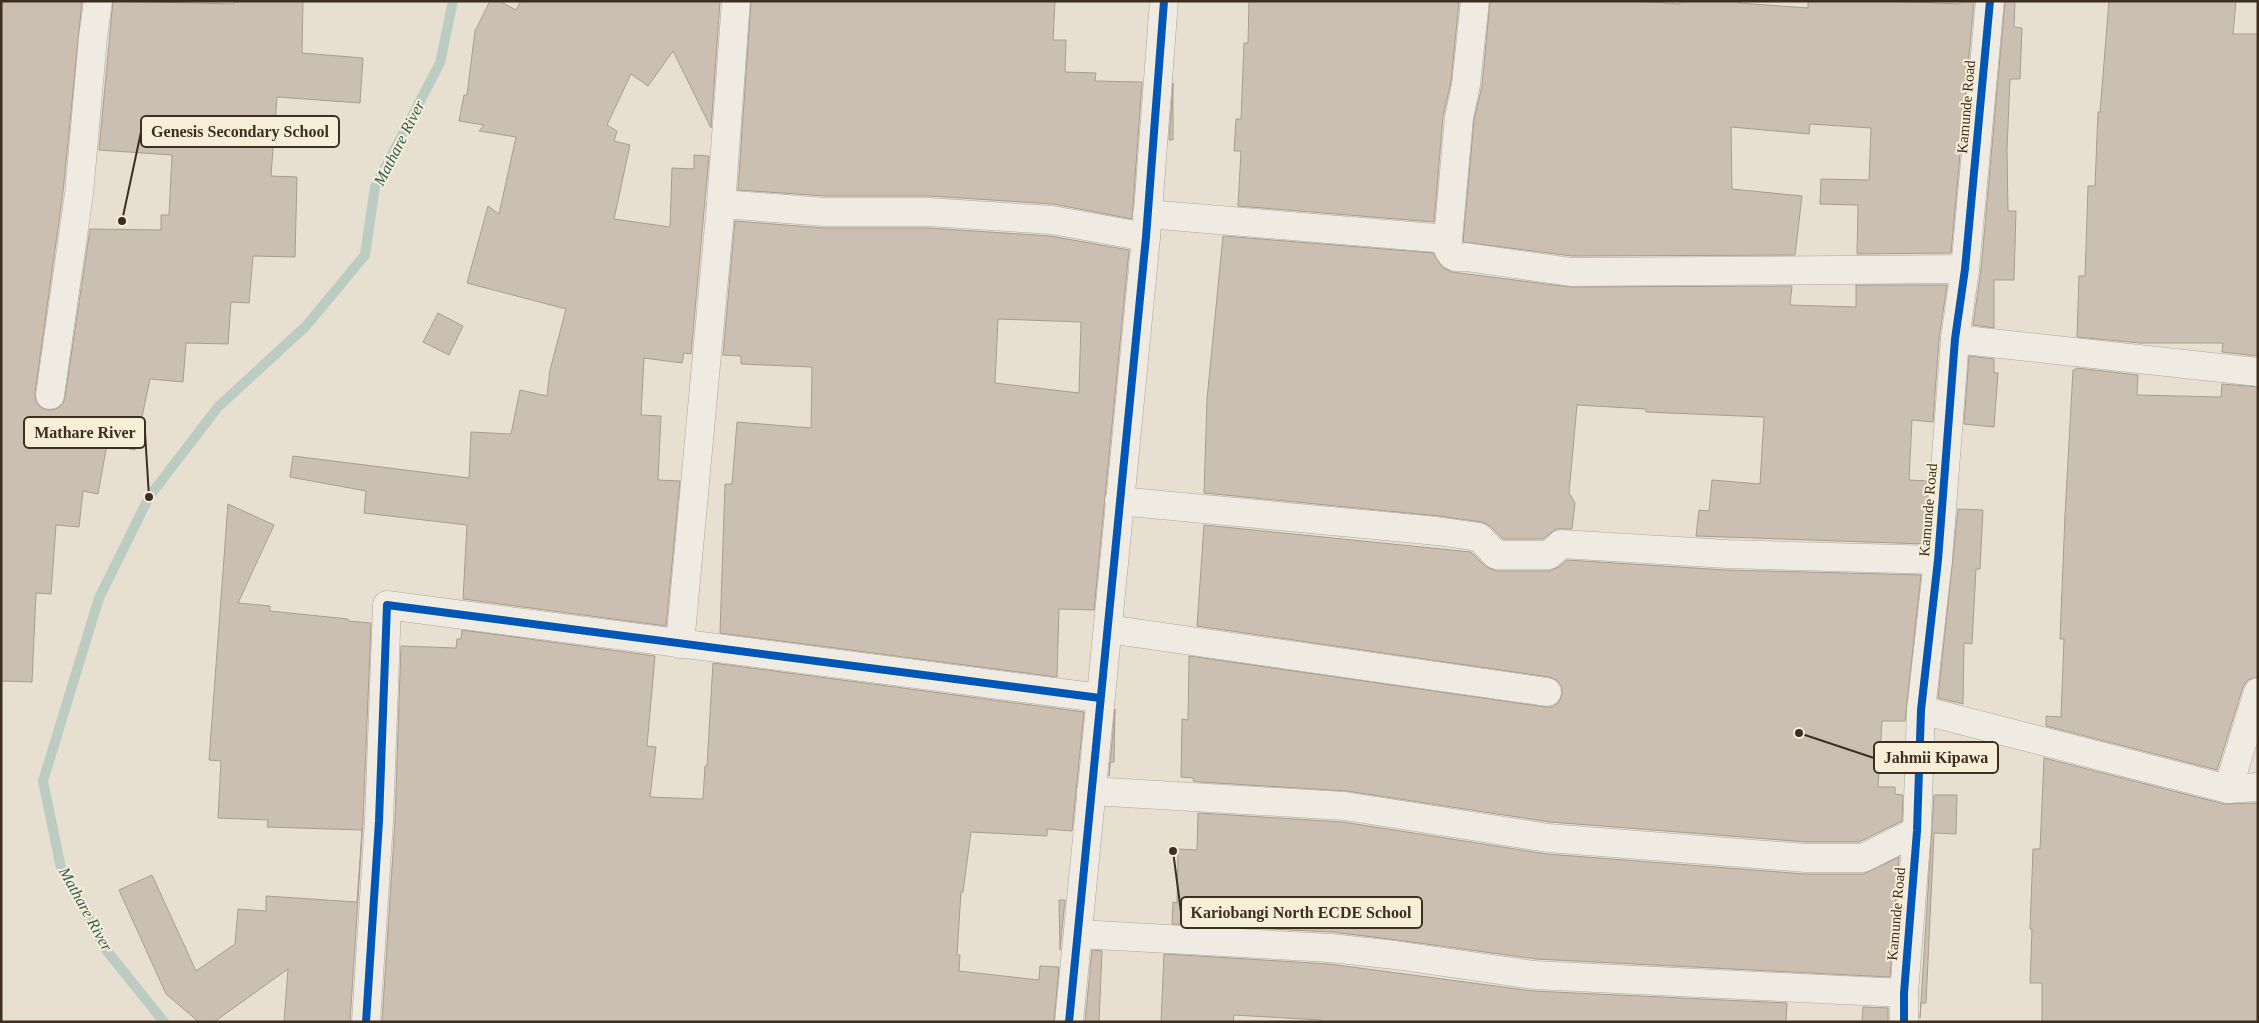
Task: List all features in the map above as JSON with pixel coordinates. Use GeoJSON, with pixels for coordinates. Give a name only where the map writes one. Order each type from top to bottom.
{"type":"FeatureCollection","features":[{"type":"Feature","properties":{"kind":"street"},"geometry":{"type":"LineString","coordinates":[[50,395],[79,194],[98,1]]}},
{"type":"Feature","properties":{"kind":"street"},"geometry":{"type":"LineString","coordinates":[[680,644],[720,204],[736,1]]}},
{"type":"Feature","properties":{"kind":"street"},"geometry":{"type":"LineString","coordinates":[[1069,1022],[1147,225],[1164,1]]}},
{"type":"Feature","properties":{"kind":"street"},"geometry":{"type":"LineString","coordinates":[[1475,1],[1466,84],[1459,118],[1447,249],[1452,256],[1571,272],[1965,270]]}},
{"type":"Feature","properties":{"kind":"street","name":"Kamunde Road"},"geometry":{"type":"LineString","coordinates":[[1904,1022],[1904,993],[1917,831],[1921,710],[1938,560],[1955,339],[1965,270],[1990,1]]}},
{"type":"Feature","properties":{"kind":"street"},"geometry":{"type":"LineString","coordinates":[[720,204],[825,212],[928,212],[1147,225],[1448,239]]}},
{"type":"Feature","properties":{"kind":"street"},"geometry":{"type":"LineString","coordinates":[[1955,339],[2258,372]]}},
{"type":"Feature","properties":{"kind":"street"},"geometry":{"type":"LineString","coordinates":[[1119,501],[1437,531],[1479,537],[1496,555],[1550,555],[1561,544],[1728,554],[1938,560]]}},
{"type":"Feature","properties":{"kind":"street"},"geometry":{"type":"LineString","coordinates":[[366,1022],[379,822],[387,605],[1100,698]]}},
{"type":"Feature","properties":{"kind":"street"},"geometry":{"type":"LineString","coordinates":[[1108,629],[1547,692]]}},
{"type":"Feature","properties":{"kind":"street"},"geometry":{"type":"LineString","coordinates":[[2228,789],[2258,692]]}},
{"type":"Feature","properties":{"kind":"street"},"geometry":{"type":"LineString","coordinates":[[1921,710],[2228,789],[2258,787]]}},
{"type":"Feature","properties":{"kind":"street"},"geometry":{"type":"LineString","coordinates":[[1091,790],[1345,806],[1548,838],[1806,858],[1863,858],[1917,831]]}},
{"type":"Feature","properties":{"kind":"street"},"geometry":{"type":"LineString","coordinates":[[1078,934],[1330,948],[1395,955],[1534,975],[1904,993]]}},
{"type":"Feature","properties":{"kind":"building"},"geometry":{"type":"Polygon","coordinates":[[[1,1],[82,1],[63,192],[35,393],[36,401],[40,407],[47,410],[56,409],[63,404],[65,397],[90,229],[161,230],[161,215],[169,215],[172,155],[99,150],[113,1],[234,4],[234,1],[303,1],[302,53],[363,58],[360,103],[277,97],[271,176],[297,177],[295,257],[253,256],[249,303],[231,302],[228,344],[186,343],[183,382],[150,379],[135,450],[107,444],[98,494],[83,491],[79,527],[56,525],[51,594],[36,593],[32,682],[1,681],[1,1]]]}},
{"type":"Feature","properties":{"kind":"building"},"geometry":{"type":"Polygon","coordinates":[[[490,1],[499,1],[516,10],[521,1],[720,1],[711,128],[673,51],[648,86],[631,74],[607,125],[617,131],[614,141],[630,145],[614,219],[670,227],[672,168],[694,169],[694,155],[709,156],[691,354],[684,353],[682,363],[644,358],[641,415],[661,416],[658,480],[680,481],[666,626],[463,599],[467,525],[364,513],[366,491],[290,477],[293,456],[469,478],[471,432],[511,434],[520,390],[547,396],[550,370],[566,309],[467,283],[488,206],[499,214],[516,137],[479,131],[484,125],[459,121],[464,95],[467,95],[475,31],[490,1]]]}},
{"type":"Feature","properties":{"kind":"building"},"geometry":{"type":"Polygon","coordinates":[[[751,1],[1055,1],[1053,40],[1066,40],[1065,72],[1096,73],[1095,81],[1142,82],[1132,219],[1053,204],[929,196],[826,196],[738,190],[751,1]]]}},
{"type":"Feature","properties":{"kind":"building"},"geometry":{"type":"Polygon","coordinates":[[[1249,1],[1459,1],[1451,82],[1443,116],[1434,222],[1238,206],[1241,151],[1234,151],[1236,119],[1241,119],[1244,43],[1248,43],[1249,1]]]}},
{"type":"Feature","properties":{"kind":"building"},"geometry":{"type":"Polygon","coordinates":[[[1490,1],[1638,1],[1680,4],[1680,1],[1739,1],[1739,3],[1808,8],[1808,1],[1887,1],[1960,4],[1960,1],[1974,1],[1951,253],[1857,254],[1858,205],[1820,204],[1821,179],[1869,180],[1871,128],[1810,124],[1809,134],[1731,127],[1732,189],[1802,196],[1795,255],[1572,256],[1463,242],[1474,120],[1482,86],[1490,1]]]}},
{"type":"Feature","properties":{"kind":"building"},"geometry":{"type":"Polygon","coordinates":[[[2005,1],[2015,1],[2014,27],[2022,28],[2020,79],[2010,79],[2007,149],[2008,211],[2016,211],[2014,280],[1994,280],[1994,328],[1973,325],[1981,270],[2005,1]]]}},
{"type":"Feature","properties":{"kind":"building"},"geometry":{"type":"Polygon","coordinates":[[[2109,1],[2236,1],[2233,34],[2258,34],[2258,356],[2222,352],[2223,343],[2140,343],[2077,337],[2079,276],[2085,276],[2088,186],[2095,186],[2098,112],[2100,112],[2109,1]]]}},
{"type":"Feature","properties":{"kind":"building"},"geometry":{"type":"Polygon","coordinates":[[[1173,83],[1173,140],[1169,140],[1173,83]]]}},
{"type":"Feature","properties":{"kind":"building"},"geometry":{"type":"Polygon","coordinates":[[[735,221],[824,228],[928,228],[1050,236],[1129,250],[1094,610],[1059,609],[1057,677],[720,633],[725,484],[732,484],[737,422],[811,428],[812,367],[741,364],[741,356],[723,355],[735,221]],[[998,319],[995,383],[1079,393],[1081,322],[998,319]]]}},
{"type":"Feature","properties":{"kind":"building"},"geometry":{"type":"Polygon","coordinates":[[[1223,236],[1433,253],[1442,267],[1452,272],[1569,287],[1792,286],[1790,305],[1856,307],[1856,285],[1947,285],[1939,338],[1933,422],[1912,420],[1909,480],[1928,481],[1924,544],[1696,536],[1699,510],[1709,511],[1712,480],[1760,484],[1764,417],[1646,412],[1646,409],[1577,405],[1569,493],[1575,503],[1572,529],[1556,529],[1543,539],[1503,539],[1490,526],[1482,522],[1439,516],[1204,493],[1207,399],[1223,236]]]}},
{"type":"Feature","properties":{"kind":"building"},"geometry":{"type":"Polygon","coordinates":[[[438,313],[463,326],[449,355],[423,342],[438,313]]]}},
{"type":"Feature","properties":{"kind":"building"},"geometry":{"type":"Polygon","coordinates":[[[1969,356],[1994,359],[1994,373],[1998,373],[1994,427],[1964,424],[1969,356]]]}},
{"type":"Feature","properties":{"kind":"building"},"geometry":{"type":"Polygon","coordinates":[[[2076,368],[2138,375],[2137,395],[2221,397],[2222,384],[2258,387],[2258,677],[2248,680],[2243,687],[2217,770],[2046,726],[2046,716],[2061,717],[2064,639],[2060,639],[2065,515],[2073,370],[2076,368]]]}},
{"type":"Feature","properties":{"kind":"building"},"geometry":{"type":"Polygon","coordinates":[[[228,504],[274,525],[238,603],[270,606],[270,611],[371,623],[363,820],[350,1022],[284,1022],[288,969],[214,1022],[199,1022],[166,994],[119,890],[152,875],[196,971],[235,944],[238,909],[266,911],[266,896],[357,902],[362,830],[267,827],[268,820],[218,818],[221,761],[209,760],[228,504]]]}},
{"type":"Feature","properties":{"kind":"building"},"geometry":{"type":"Polygon","coordinates":[[[1958,509],[1983,510],[1980,569],[1976,569],[1972,644],[1964,643],[1963,704],[1938,698],[1958,509]]]}},
{"type":"Feature","properties":{"kind":"building"},"geometry":{"type":"Polygon","coordinates":[[[1204,525],[1471,552],[1485,566],[1496,571],[1549,571],[1559,567],[1567,560],[1726,570],[1921,575],[1905,721],[1882,721],[1878,787],[1895,787],[1895,794],[1903,795],[1902,821],[1859,842],[1807,842],[1550,822],[1347,791],[1200,782],[1193,781],[1194,778],[1181,777],[1182,719],[1188,720],[1189,656],[1545,707],[1552,707],[1559,702],[1562,694],[1562,687],[1557,680],[1549,677],[1197,626],[1204,525]]]}},
{"type":"Feature","properties":{"kind":"building"},"geometry":{"type":"Polygon","coordinates":[[[462,630],[655,656],[647,746],[656,747],[650,797],[703,799],[705,766],[707,766],[713,663],[1084,712],[1072,831],[1047,829],[1047,836],[971,832],[963,892],[961,892],[957,955],[960,955],[959,971],[1039,980],[1040,966],[1059,967],[1054,1022],[382,1022],[395,822],[401,646],[456,648],[457,639],[461,639],[462,630]]]}},
{"type":"Feature","properties":{"kind":"building"},"geometry":{"type":"Polygon","coordinates":[[[1115,709],[1114,762],[1110,762],[1115,709]]]}},
{"type":"Feature","properties":{"kind":"building"},"geometry":{"type":"Polygon","coordinates":[[[2044,758],[2224,804],[2258,803],[2258,1022],[2042,1022],[2042,983],[2030,983],[2032,929],[2030,929],[2033,849],[2040,849],[2044,758]]]}},
{"type":"Feature","properties":{"kind":"building"},"geometry":{"type":"Polygon","coordinates":[[[1934,795],[1957,795],[1956,834],[1934,833],[1926,1003],[1921,1003],[1920,1018],[1934,795]]]}},
{"type":"Feature","properties":{"kind":"building"},"geometry":{"type":"Polygon","coordinates":[[[1198,813],[1343,822],[1547,854],[1805,874],[1863,874],[1899,857],[1890,977],[1536,959],[1332,932],[1172,924],[1173,902],[1177,903],[1178,849],[1197,850],[1198,813]]]}},
{"type":"Feature","properties":{"kind":"building"},"geometry":{"type":"Polygon","coordinates":[[[1059,900],[1065,900],[1060,950],[1059,900]]]}},
{"type":"Feature","properties":{"kind":"building"},"geometry":{"type":"Polygon","coordinates":[[[1092,950],[1102,951],[1099,1022],[1085,1022],[1092,950]]]}},
{"type":"Feature","properties":{"kind":"building"},"geometry":{"type":"Polygon","coordinates":[[[1164,954],[1329,964],[1533,991],[1787,1003],[1786,1022],[1321,1022],[1321,1020],[1234,1015],[1233,1022],[1161,1022],[1164,954]]]}},
{"type":"Feature","properties":{"kind":"building"},"geometry":{"type":"Polygon","coordinates":[[[1863,1007],[1888,1008],[1888,1022],[1862,1022],[1863,1007]]]}},
{"type":"Feature","properties":{"kind":"waterway","name":"Mathare River"},"geometry":{"type":"LineString","coordinates":[[164,1022],[107,951],[61,868],[43,781],[99,598],[149,497],[218,407],[306,326],[365,255],[375,187],[440,63],[453,1]]}},
{"type":"Feature","properties":{"kind":"cycle path"},"geometry":{"type":"LineString","coordinates":[[1069,1022],[1146,237],[1164,1]]}},
{"type":"Feature","properties":{"kind":"cycle path"},"geometry":{"type":"LineString","coordinates":[[1904,1022],[1904,993],[1917,831],[1921,710],[1938,560],[1955,339],[1965,269],[1990,1]]}},
{"type":"Feature","properties":{"kind":"cycle path"},"geometry":{"type":"LineString","coordinates":[[366,1022],[379,821],[387,605],[1100,698]]}},
{"type":"Feature","properties":{"kind":"place","name":"Genesis Secondary School"},"geometry":{"type":"Point","coordinates":[122,221]}},
{"type":"Feature","properties":{"kind":"place","name":"Mathare River"},"geometry":{"type":"Point","coordinates":[149,497]}},
{"type":"Feature","properties":{"kind":"place","name":"Jahmii Kipawa"},"geometry":{"type":"Point","coordinates":[1799,733]}},
{"type":"Feature","properties":{"kind":"place","name":"Kariobangi North ECDE School"},"geometry":{"type":"Point","coordinates":[1173,851]}}]}
